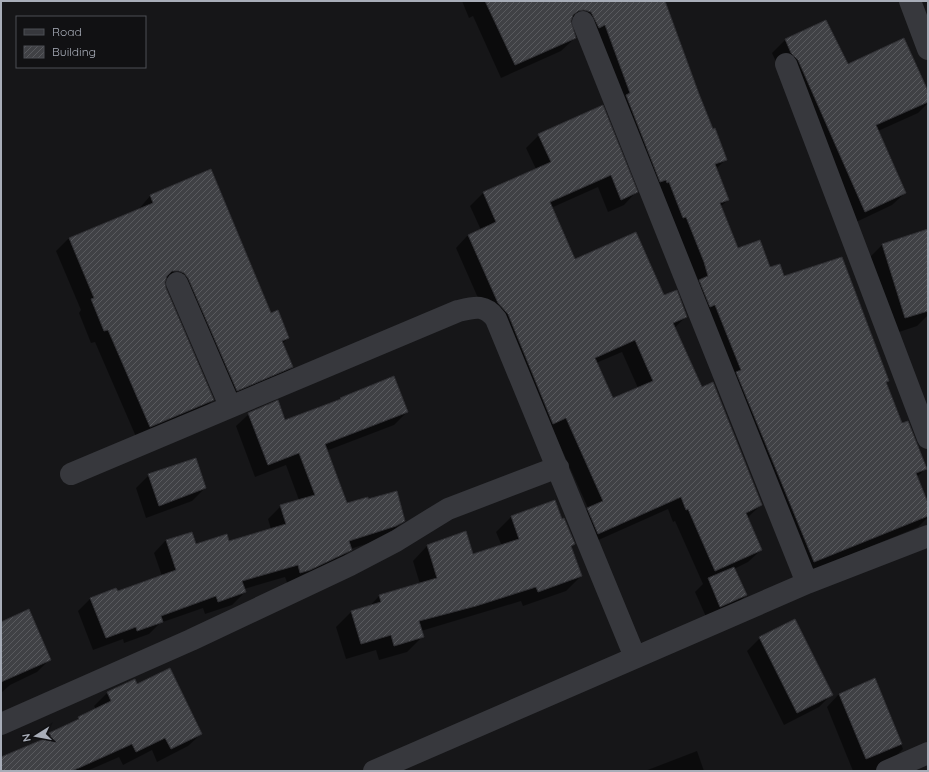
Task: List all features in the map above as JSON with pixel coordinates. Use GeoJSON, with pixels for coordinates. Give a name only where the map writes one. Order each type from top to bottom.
{"type":"FeatureCollection","features":[{"type":"Feature","properties":{"kind":"street"},"geometry":{"type":"LineString","coordinates":[[910,1],[928,49]]}},
{"type":"Feature","properties":{"kind":"street"},"geometry":{"type":"LineString","coordinates":[[583,22],[807,583]]}},
{"type":"Feature","properties":{"kind":"street"},"geometry":{"type":"LineString","coordinates":[[786,64],[928,438]]}},
{"type":"Feature","properties":{"kind":"street"},"geometry":{"type":"LineString","coordinates":[[177,284],[230,406]]}},
{"type":"Feature","properties":{"kind":"street"},"geometry":{"type":"LineString","coordinates":[[71,474],[458,310],[473,307],[482,308],[491,311],[496,319],[636,657]]}},
{"type":"Feature","properties":{"kind":"street"},"geometry":{"type":"LineString","coordinates":[[1,724],[191,640],[350,565],[396,541],[448,510],[558,467]]}},
{"type":"Feature","properties":{"kind":"street"},"geometry":{"type":"LineString","coordinates":[[374,771],[807,583],[928,536]]}},
{"type":"Feature","properties":{"kind":"street"},"geometry":{"type":"LineString","coordinates":[[886,771],[928,753]]}},
{"type":"Feature","properties":{"kind":"building"},"geometry":{"type":"Polygon","coordinates":[[[485,1],[665,1],[699,94],[713,129],[715,128],[727,160],[715,164],[729,200],[720,203],[738,248],[760,240],[770,267],[780,264],[784,276],[842,257],[889,381],[886,382],[902,423],[908,421],[927,469],[916,473],[928,503],[928,516],[814,562],[736,372],[741,370],[715,305],[710,307],[699,280],[708,276],[704,262],[686,217],[683,218],[669,182],[667,183],[666,180],[660,182],[626,95],[630,93],[605,25],[599,28],[591,12],[584,10],[578,11],[573,15],[571,21],[576,38],[515,65],[485,1]]]}},
{"type":"Feature","properties":{"kind":"building"},"geometry":{"type":"Polygon","coordinates":[[[826,20],[848,64],[904,38],[928,91],[928,102],[876,125],[906,193],[865,212],[798,60],[791,53],[785,39],[826,20]]]}},
{"type":"Feature","properties":{"kind":"building"},"geometry":{"type":"Polygon","coordinates":[[[603,105],[638,192],[621,200],[611,175],[550,202],[575,259],[636,232],[664,295],[677,290],[687,317],[673,323],[702,387],[713,382],[762,505],[746,513],[762,550],[715,571],[688,509],[686,510],[681,497],[598,534],[587,508],[603,501],[566,418],[553,424],[508,314],[498,303],[468,235],[496,222],[483,192],[551,162],[538,134],[603,105]],[[635,340],[595,358],[613,398],[653,381],[635,340]]]}},
{"type":"Feature","properties":{"kind":"building"},"geometry":{"type":"Polygon","coordinates":[[[211,169],[271,313],[278,310],[289,338],[282,341],[293,367],[237,391],[188,278],[184,273],[172,271],[167,276],[165,282],[166,288],[214,400],[150,427],[108,330],[104,331],[91,299],[94,298],[69,238],[153,203],[150,195],[211,169]]]}},
{"type":"Feature","properties":{"kind":"building"},"geometry":{"type":"Polygon","coordinates":[[[928,229],[928,311],[905,318],[882,244],[928,229]]]}},
{"type":"Feature","properties":{"kind":"building"},"geometry":{"type":"Polygon","coordinates":[[[394,376],[408,412],[325,444],[347,503],[397,491],[405,521],[396,526],[349,541],[352,550],[310,570],[300,573],[298,565],[242,581],[246,592],[218,602],[216,596],[161,616],[163,622],[137,631],[136,627],[106,638],[90,598],[116,588],[118,591],[176,570],[166,540],[192,532],[196,544],[227,534],[229,541],[286,524],[280,505],[315,495],[299,453],[268,465],[248,413],[278,400],[285,420],[341,399],[340,398],[394,376]]]}},
{"type":"Feature","properties":{"kind":"building"},"geometry":{"type":"Polygon","coordinates":[[[196,458],[206,488],[159,506],[148,474],[196,458]]]}},
{"type":"Feature","properties":{"kind":"building"},"geometry":{"type":"Polygon","coordinates":[[[555,500],[562,519],[564,518],[575,544],[571,546],[582,576],[538,592],[536,587],[476,606],[419,621],[424,637],[394,646],[391,635],[361,644],[351,611],[381,602],[379,595],[437,578],[427,545],[466,531],[473,554],[519,539],[511,516],[555,500]]]}},
{"type":"Feature","properties":{"kind":"building"},"geometry":{"type":"Polygon","coordinates":[[[734,567],[747,595],[720,607],[708,578],[734,567]]]}},
{"type":"Feature","properties":{"kind":"building"},"geometry":{"type":"Polygon","coordinates":[[[29,609],[51,660],[1,682],[1,622],[29,609]]]}},
{"type":"Feature","properties":{"kind":"building"},"geometry":{"type":"Polygon","coordinates":[[[795,619],[833,695],[797,713],[759,637],[795,619]]]}},
{"type":"Feature","properties":{"kind":"building"},"geometry":{"type":"Polygon","coordinates":[[[170,668],[202,734],[171,749],[165,738],[136,752],[132,744],[72,771],[1,771],[1,757],[51,736],[49,733],[79,719],[78,717],[111,701],[107,692],[135,679],[137,684],[170,668]]]}},
{"type":"Feature","properties":{"kind":"building"},"geometry":{"type":"Polygon","coordinates":[[[875,678],[902,744],[866,759],[839,694],[875,678]]]}}]}
